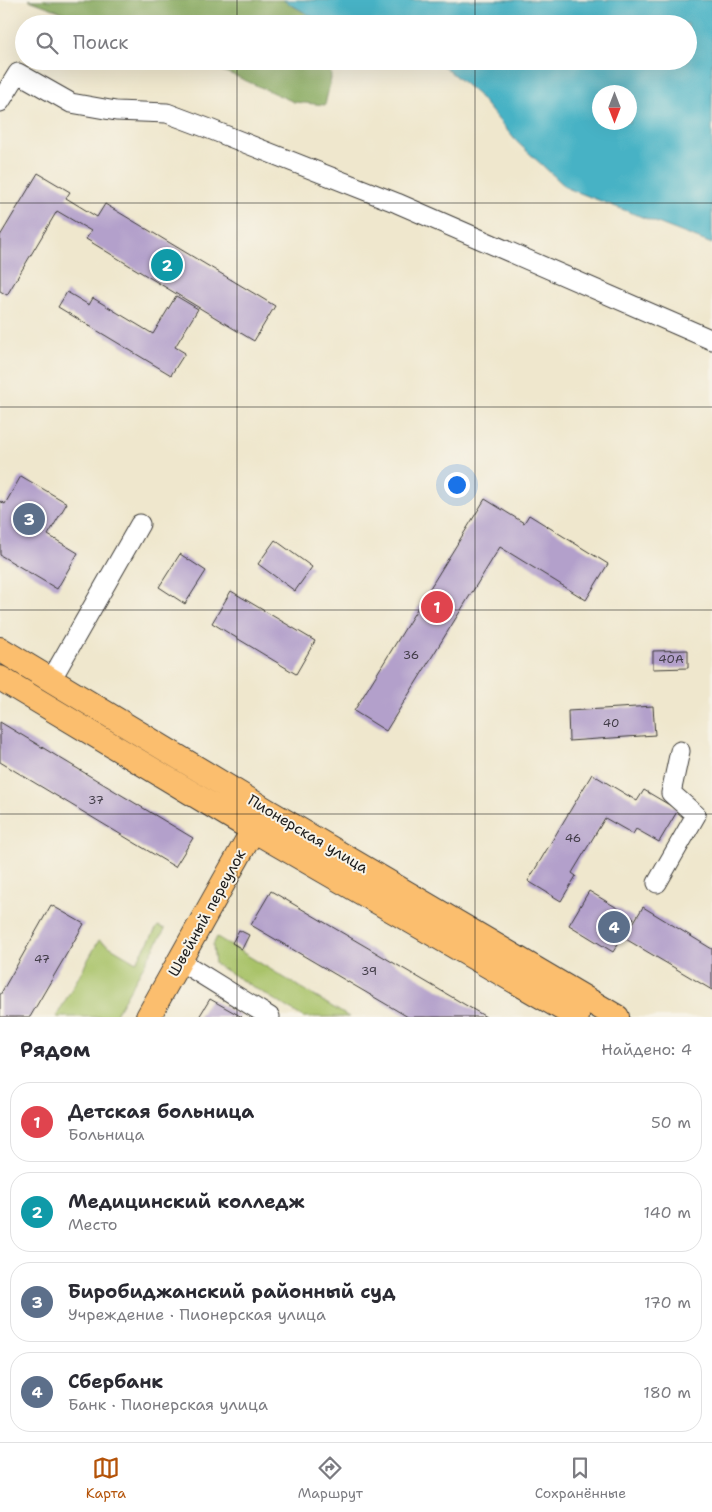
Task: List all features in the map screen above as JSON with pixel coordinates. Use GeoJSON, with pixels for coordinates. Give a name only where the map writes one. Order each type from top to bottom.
{"type":"FeatureCollection","features":[{"type":"Feature","properties":{"kind":"main road","name":"Пионерская улица"},"geometry":{"type":"LineString","coordinates":[[0,649],[266,810],[617,1017]]}},
{"type":"Feature","properties":{"kind":"main road","name":"Пионерская улица"},"geometry":{"type":"LineString","coordinates":[[0,678],[253,830],[577,1017]]}},
{"type":"Feature","properties":{"kind":"main road","name":"Швейный переулок"},"geometry":{"type":"LineString","coordinates":[[148,1017],[253,830]]}},
{"type":"Feature","properties":{"kind":"street"},"geometry":{"type":"LineString","coordinates":[[0,102],[18,73],[71,102],[116,111],[167,113],[397,203],[712,340]]}},
{"type":"Feature","properties":{"kind":"street"},"geometry":{"type":"LineString","coordinates":[[51,680],[140,524]]}},
{"type":"Feature","properties":{"kind":"street"},"geometry":{"type":"LineString","coordinates":[[657,883],[696,815],[671,793],[680,751]]}},
{"type":"Feature","properties":{"kind":"street","name":"Швейный переулок"},"geometry":{"type":"LineString","coordinates":[[253,830],[266,810]]}},
{"type":"Feature","properties":{"kind":"street"},"geometry":{"type":"LineString","coordinates":[[180,961],[270,1017]]}},
{"type":"Feature","properties":{"kind":"green space"},"geometry":{"type":"Polygon","coordinates":[[[29,0],[283,0],[309,15],[70,15],[29,0]]]}},
{"type":"Feature","properties":{"kind":"green space"},"geometry":{"type":"Polygon","coordinates":[[[220,70],[330,70],[331,79],[325,105],[294,102],[220,70]]]}},
{"type":"Feature","properties":{"kind":"green space"},"geometry":{"type":"Polygon","coordinates":[[[158,926],[165,929],[114,1017],[56,1017],[99,940],[136,962],[158,926]]]}},
{"type":"Feature","properties":{"kind":"green space"},"geometry":{"type":"Polygon","coordinates":[[[217,937],[349,1017],[303,1017],[215,964],[213,945],[217,937]]]}},
{"type":"Feature","properties":{"kind":"water"},"geometry":{"type":"Polygon","coordinates":[[[283,0],[712,0],[712,244],[567,188],[516,141],[477,94],[448,70],[697,70],[697,15],[309,15],[283,0]]]}},
{"type":"Feature","properties":{"kind":"building"},"geometry":{"type":"Polygon","coordinates":[[[38,173],[70,192],[66,198],[97,217],[105,204],[275,306],[254,341],[86,239],[91,231],[57,211],[7,295],[0,291],[0,236],[38,173]]]}},
{"type":"Feature","properties":{"kind":"building"},"geometry":{"type":"Polygon","coordinates":[[[67,292],[89,305],[93,298],[153,334],[176,296],[198,309],[175,347],[185,353],[171,375],[58,307],[67,292]]]}},
{"type":"Feature","properties":{"kind":"building"},"geometry":{"type":"Polygon","coordinates":[[[21,476],[67,503],[48,535],[78,553],[57,589],[0,555],[0,501],[5,504],[21,476]]]}},
{"type":"Feature","properties":{"kind":"building"},"geometry":{"type":"Polygon","coordinates":[[[485,499],[524,523],[529,515],[608,564],[586,600],[500,547],[386,731],[354,711],[485,499]]]}},
{"type":"Feature","properties":{"kind":"building"},"geometry":{"type":"Polygon","coordinates":[[[275,540],[312,567],[295,591],[258,564],[275,540]]]}},
{"type":"Feature","properties":{"kind":"building"},"geometry":{"type":"Polygon","coordinates":[[[180,554],[206,571],[185,604],[159,587],[180,554]]]}},
{"type":"Feature","properties":{"kind":"building"},"geometry":{"type":"Polygon","coordinates":[[[231,591],[315,641],[296,674],[212,623],[231,591]]]}},
{"type":"Feature","properties":{"kind":"building"},"geometry":{"type":"Polygon","coordinates":[[[688,650],[688,668],[653,669],[653,651],[688,650]]]}},
{"type":"Feature","properties":{"kind":"building"},"geometry":{"type":"Polygon","coordinates":[[[653,706],[655,735],[569,741],[568,711],[653,706]]]}},
{"type":"Feature","properties":{"kind":"building"},"geometry":{"type":"Polygon","coordinates":[[[0,722],[193,838],[175,867],[0,762],[0,722]]]}},
{"type":"Feature","properties":{"kind":"building"},"geometry":{"type":"Polygon","coordinates":[[[592,774],[637,801],[644,790],[678,810],[659,842],[636,829],[633,834],[605,818],[572,873],[576,876],[561,901],[528,881],[592,774]]]}},
{"type":"Feature","properties":{"kind":"building"},"geometry":{"type":"Polygon","coordinates":[[[271,891],[486,1017],[408,1017],[251,925],[271,891]]]}},
{"type":"Feature","properties":{"kind":"building"},"geometry":{"type":"Polygon","coordinates":[[[589,891],[634,918],[613,952],[569,925],[589,891]]]}},
{"type":"Feature","properties":{"kind":"building"},"geometry":{"type":"Polygon","coordinates":[[[51,905],[84,924],[30,1017],[0,1017],[0,995],[51,905]]]}},
{"type":"Feature","properties":{"kind":"building"},"geometry":{"type":"Polygon","coordinates":[[[643,907],[712,949],[712,990],[624,938],[643,907]]]}},
{"type":"Feature","properties":{"kind":"building"},"geometry":{"type":"Polygon","coordinates":[[[239,930],[249,935],[242,949],[232,943],[239,930]]]}},
{"type":"Feature","properties":{"kind":"building"},"geometry":{"type":"Polygon","coordinates":[[[210,999],[242,1017],[199,1017],[210,999]]]}},
{"type":"Feature","properties":{"kind":"place","name":"Медицинский колледж"},"geometry":{"type":"Point","coordinates":[167,265]}},
{"type":"Feature","properties":{"kind":"place","name":"Биробиджанский районный суд"},"geometry":{"type":"Point","coordinates":[29,519]}},
{"type":"Feature","properties":{"kind":"place","name":"Детская больница"},"geometry":{"type":"Point","coordinates":[437,607]}},
{"type":"Feature","properties":{"kind":"place","name":"Сбербанк"},"geometry":{"type":"Point","coordinates":[614,927]}}]}
